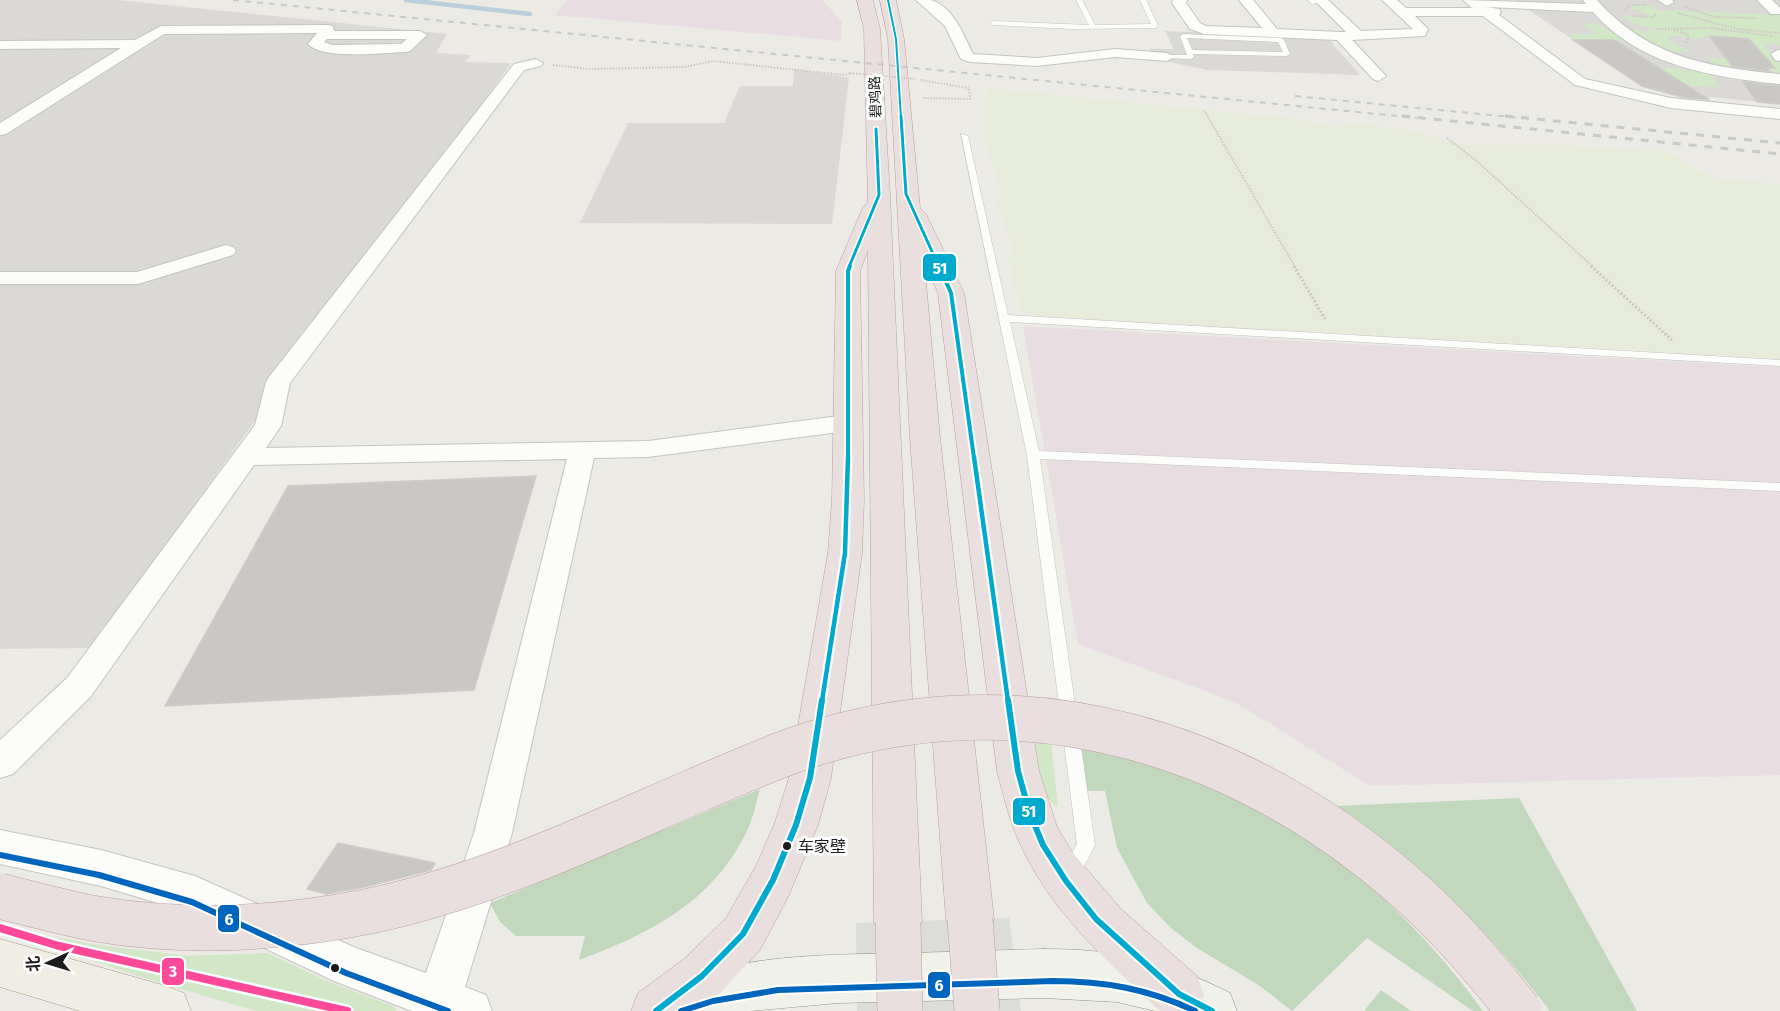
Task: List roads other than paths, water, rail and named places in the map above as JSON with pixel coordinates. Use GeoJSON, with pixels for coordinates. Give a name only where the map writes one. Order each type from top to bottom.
{"type":"FeatureCollection","features":[{"type":"Feature","properties":{"kind":"highway","name":"碧鸡路"},"geometry":{"type":"LineString","coordinates":[[888,0],[896,39],[892,194]]}},
{"type":"Feature","properties":{"kind":"highway","name":"碧鸡路"},"geometry":{"type":"LineString","coordinates":[[863,4],[872,29],[892,194]]}},
{"type":"Feature","properties":{"kind":"highway"},"geometry":{"type":"LineString","coordinates":[[658,1011],[702,976],[743,934],[773,880],[796,825],[810,778],[845,553],[848,500],[848,271],[892,194]]}},
{"type":"Feature","properties":{"kind":"highway"},"geometry":{"type":"LineString","coordinates":[[892,194],[951,293],[1018,771],[1029,811],[1043,845],[1066,881],[1096,919],[1196,1002]]}},
{"type":"Feature","properties":{"kind":"highway"},"geometry":{"type":"LineString","coordinates":[[892,194],[925,438],[977,1011]]}},
{"type":"Feature","properties":{"kind":"highway"},"geometry":{"type":"LineString","coordinates":[[892,194],[900,1011]]}},
{"type":"Feature","properties":{"kind":"highway"},"geometry":{"type":"LineString","coordinates":[[0,896],[103,920],[167,927],[224,927],[283,923],[345,915],[408,902],[523,864],[771,759],[852,732],[927,718],[1005,715],[1040,717],[1082,723],[1155,741],[1225,768],[1272,792],[1323,824],[1409,890],[1450,930],[1519,1011]]}},
{"type":"Feature","properties":{"kind":"main road"},"geometry":{"type":"LineString","coordinates":[[0,963],[166,1011]]}},
{"type":"Feature","properties":{"kind":"main road"},"geometry":{"type":"LineString","coordinates":[[658,1011],[684,1000],[717,992],[784,982],[1070,974],[1141,982],[1196,1002]]}},
{"type":"Feature","properties":{"kind":"street"},"geometry":{"type":"LineString","coordinates":[[923,0],[943,14],[954,26],[966,56],[970,58],[1037,62],[1102,53],[1167,57]]}},
{"type":"Feature","properties":{"kind":"street"},"geometry":{"type":"LineString","coordinates":[[1180,0],[1179,3],[1195,26],[1200,29],[1341,36],[1420,33],[1421,28],[1389,0]]}},
{"type":"Feature","properties":{"kind":"street"},"geometry":{"type":"LineString","coordinates":[[1246,0],[1273,33]]}},
{"type":"Feature","properties":{"kind":"street"},"geometry":{"type":"LineString","coordinates":[[1764,0],[1776,10]]}},
{"type":"Feature","properties":{"kind":"street"},"geometry":{"type":"LineString","coordinates":[[1315,1],[1356,34]]}},
{"type":"Feature","properties":{"kind":"street"},"geometry":{"type":"LineString","coordinates":[[1403,12],[1544,2],[1592,4],[1615,20],[1622,34],[1689,65],[1730,74],[1780,79]]}},
{"type":"Feature","properties":{"kind":"street"},"geometry":{"type":"LineString","coordinates":[[1483,5],[1580,82],[1671,103],[1780,114]]}},
{"type":"Feature","properties":{"kind":"street"},"geometry":{"type":"LineString","coordinates":[[9,30],[328,30],[320,40]]}},
{"type":"Feature","properties":{"kind":"street"},"geometry":{"type":"LineString","coordinates":[[0,129],[160,30]]}},
{"type":"Feature","properties":{"kind":"street"},"geometry":{"type":"LineString","coordinates":[[0,45],[320,40],[420,35],[405,48],[331,49],[320,40]]}},
{"type":"Feature","properties":{"kind":"street"},"geometry":{"type":"LineString","coordinates":[[1341,36],[1378,76]]}},
{"type":"Feature","properties":{"kind":"street"},"geometry":{"type":"LineString","coordinates":[[1689,65],[1697,52]]}},
{"type":"Feature","properties":{"kind":"street"},"geometry":{"type":"LineString","coordinates":[[0,763],[79,687],[268,426],[278,381],[519,67],[536,63]]}},
{"type":"Feature","properties":{"kind":"street"},"geometry":{"type":"LineString","coordinates":[[0,278],[138,278],[226,250]]}},
{"type":"Feature","properties":{"kind":"street"},"geometry":{"type":"LineString","coordinates":[[244,457],[648,449],[847,423]]}},
{"type":"Feature","properties":{"kind":"street"},"geometry":{"type":"LineString","coordinates":[[0,847],[101,868],[195,895],[349,966],[454,1005],[583,449]]}},
{"type":"Feature","properties":{"kind":"lane"},"geometry":{"type":"LineString","coordinates":[[1079,0],[1093,27]]}},
{"type":"Feature","properties":{"kind":"lane"},"geometry":{"type":"LineString","coordinates":[[993,22],[1093,27],[1155,26],[1143,0]]}},
{"type":"Feature","properties":{"kind":"lane"},"geometry":{"type":"LineString","coordinates":[[1167,57],[1191,57],[1189,52],[1183,36],[1281,40],[1287,54],[1189,52]]}},
{"type":"Feature","properties":{"kind":"lane"},"geometry":{"type":"LineString","coordinates":[[964,136],[1033,455],[1086,845],[1066,881]]}},
{"type":"Feature","properties":{"kind":"lane"},"geometry":{"type":"LineString","coordinates":[[1003,318],[1780,363]]}},
{"type":"Feature","properties":{"kind":"lane"},"geometry":{"type":"LineString","coordinates":[[1033,455],[1780,487]]}},
{"type":"Feature","properties":{"kind":"waterway"},"geometry":{"type":"LineString","coordinates":[[406,0],[530,14]]}},
{"type":"Feature","properties":{"kind":"railway"},"geometry":{"type":"LineString","coordinates":[[233,0],[1417,118]]}},
{"type":"Feature","properties":{"kind":"railway"},"geometry":{"type":"LineString","coordinates":[[1295,96],[1521,118]]}},
{"type":"Feature","properties":{"kind":"railway"},"geometry":{"type":"LineString","coordinates":[[1402,116],[1780,154]]}},
{"type":"Feature","properties":{"kind":"railway"},"geometry":{"type":"LineString","coordinates":[[1505,116],[1780,143]]}},
{"type":"Feature","properties":{"kind":"place","name":"车家壁"},"geometry":{"type":"Point","coordinates":[787,846]}}]}
